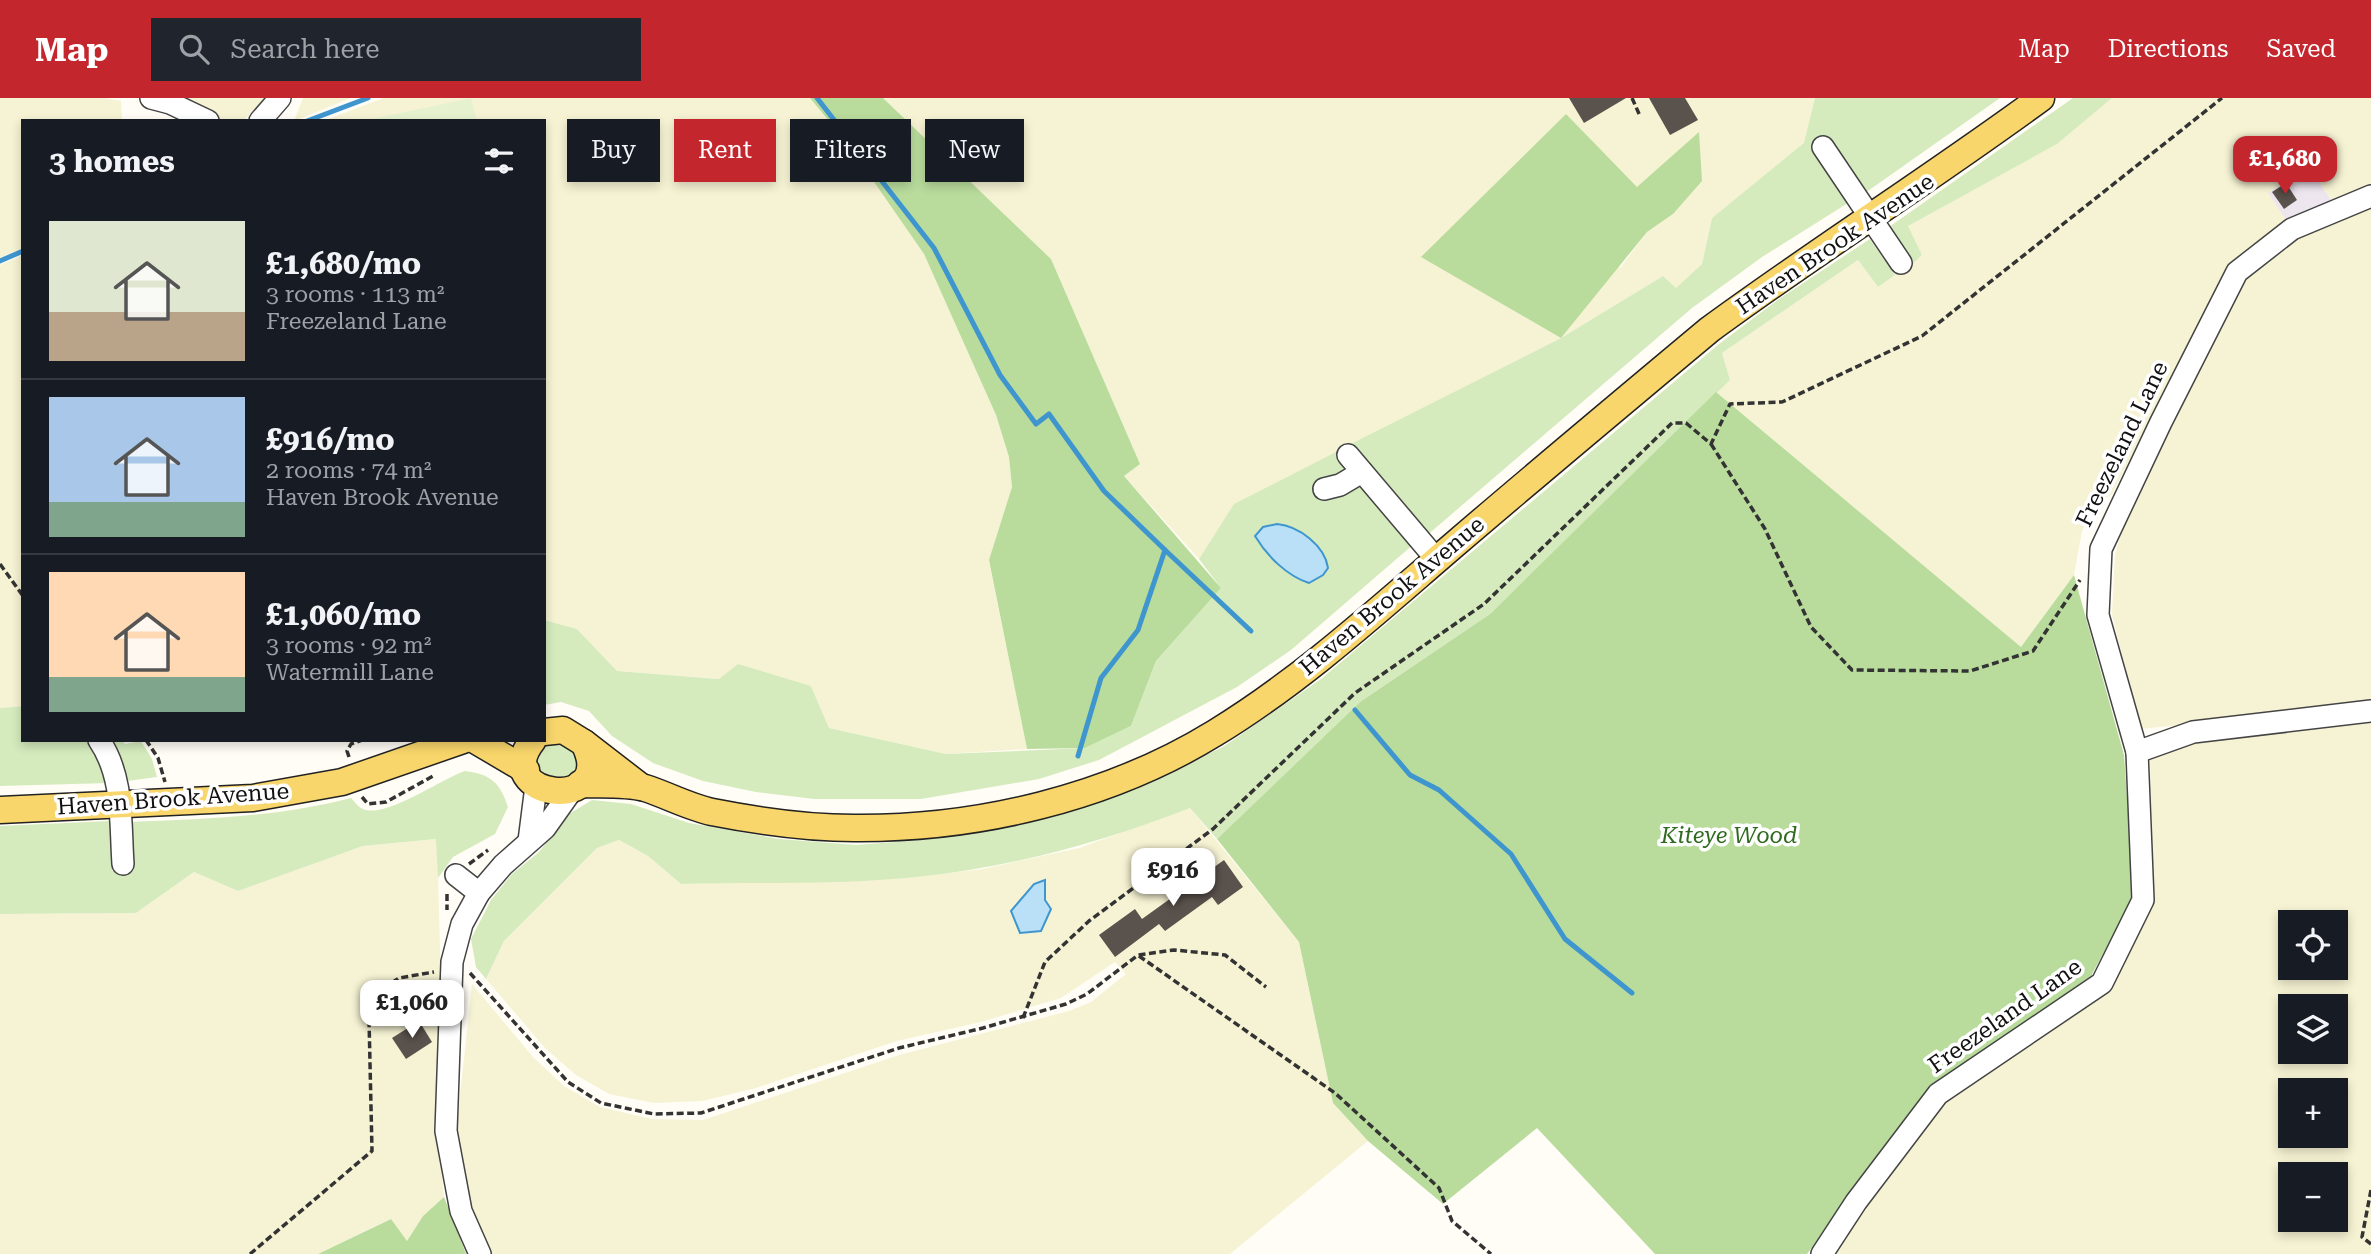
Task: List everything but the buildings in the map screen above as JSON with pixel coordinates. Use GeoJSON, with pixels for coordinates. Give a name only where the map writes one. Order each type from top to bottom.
{"type":"FeatureCollection","features":[{"type":"Feature","properties":{"kind":"main road","name":"Haven Brook Avenue"},"geometry":{"type":"LineString","coordinates":[[546,732],[563,730],[641,787],[708,811],[779,823],[853,828],[920,826],[984,818],[1044,804],[1103,785],[1214,734],[1310,667],[1709,330],[1942,171],[2041,98]]}},
{"type":"Feature","properties":{"kind":"main road","name":"Haven Brook Avenue"},"geometry":{"type":"LineString","coordinates":[[0,810],[253,798],[342,782],[457,742]]}},
{"type":"Feature","properties":{"kind":"main road"},"geometry":{"type":"LineString","coordinates":[[478,742],[531,778]]}},
{"type":"Feature","properties":{"kind":"main road"},"geometry":{"type":"LineString","coordinates":[[531,778],[526,752],[532,742]]}},
{"type":"Feature","properties":{"kind":"main road"},"geometry":{"type":"LineString","coordinates":[[576,787],[589,767],[584,743]]}},
{"type":"Feature","properties":{"kind":"main road","name":"Haven Brook Avenue"},"geometry":{"type":"LineString","coordinates":[[531,778],[554,793],[576,787],[641,787]]}},
{"type":"Feature","properties":{"kind":"street"},"geometry":{"type":"LineString","coordinates":[[151,98],[170,103],[204,119]]}},
{"type":"Feature","properties":{"kind":"street"},"geometry":{"type":"LineString","coordinates":[[262,119],[280,98]]}},
{"type":"Feature","properties":{"kind":"street"},"geometry":{"type":"LineString","coordinates":[[1823,147],[1901,262]]}},
{"type":"Feature","properties":{"kind":"street","name":"Freezeland Lane"},"geometry":{"type":"LineString","coordinates":[[1822,1254],[1856,1202],[1938,1094],[2102,983],[2143,900],[2137,751],[2098,615],[2101,549],[2161,422],[2237,272],[2292,229],[2371,196]]}},
{"type":"Feature","properties":{"kind":"street"},"geometry":{"type":"LineString","coordinates":[[1348,455],[1437,560]]}},
{"type":"Feature","properties":{"kind":"street"},"geometry":{"type":"LineString","coordinates":[[1324,489],[1340,485],[1362,471]]}},
{"type":"Feature","properties":{"kind":"street"},"geometry":{"type":"LineString","coordinates":[[2137,751],[2193,732],[2371,711]]}},
{"type":"Feature","properties":{"kind":"street"},"geometry":{"type":"LineString","coordinates":[[100,742],[113,760],[122,864]]}},
{"type":"Feature","properties":{"kind":"street"},"geometry":{"type":"LineString","coordinates":[[529,841],[531,778]]}},
{"type":"Feature","properties":{"kind":"street"},"geometry":{"type":"LineString","coordinates":[[480,1254],[460,1211],[446,1131],[452,962],[462,924],[479,893],[503,865],[545,828],[576,787]]}},
{"type":"Feature","properties":{"kind":"street"},"geometry":{"type":"LineString","coordinates":[[456,875],[479,893]]}},
{"type":"Feature","properties":{"kind":"path"},"geometry":{"type":"LineString","coordinates":[[1632,98],[1640,116]]}},
{"type":"Feature","properties":{"kind":"path"},"geometry":{"type":"LineString","coordinates":[[1711,444],[1730,404],[1782,402],[1922,336],[2222,98]]}},
{"type":"Feature","properties":{"kind":"path"},"geometry":{"type":"LineString","coordinates":[[1023,1017],[1045,962],[1089,921],[1213,829],[1355,693],[1484,604],[1671,423],[1686,423],[1711,444],[1765,529],[1811,627],[1852,670],[1970,671],[2033,650],[2101,549]]}},
{"type":"Feature","properties":{"kind":"path"},"geometry":{"type":"LineString","coordinates":[[0,565],[21,593]]}},
{"type":"Feature","properties":{"kind":"path"},"geometry":{"type":"LineString","coordinates":[[147,742],[158,758],[167,788]]}},
{"type":"Feature","properties":{"kind":"path"},"geometry":{"type":"LineString","coordinates":[[351,764],[347,751],[351,744],[356,742]]}},
{"type":"Feature","properties":{"kind":"path"},"geometry":{"type":"LineString","coordinates":[[360,792],[368,804],[386,802],[442,771]]}},
{"type":"Feature","properties":{"kind":"path"},"geometry":{"type":"LineString","coordinates":[[383,794],[386,802]]}},
{"type":"Feature","properties":{"kind":"path"},"geometry":{"type":"LineString","coordinates":[[456,875],[489,850]]}},
{"type":"Feature","properties":{"kind":"path"},"geometry":{"type":"LineString","coordinates":[[250,1254],[372,1151],[369,1019],[384,988],[391,983],[399,978],[440,971],[452,962],[473,975],[568,1082],[601,1103],[654,1114],[701,1113],[899,1048],[1023,1017],[1087,994],[1138,955],[1174,950],[1225,955],[1266,987]]}},
{"type":"Feature","properties":{"kind":"path"},"geometry":{"type":"LineString","coordinates":[[1138,955],[1335,1093],[1439,1188],[1452,1221],[1491,1254]]}},
{"type":"Feature","properties":{"kind":"path"},"geometry":{"type":"LineString","coordinates":[[2371,1190],[2362,1237],[2371,1244]]}},
{"type":"Feature","properties":{"kind":"shaded area"},"geometry":{"type":"Polygon","coordinates":[[[0,98],[105,98],[121,101],[122,119],[21,119],[21,249],[0,258],[0,98]]]}},
{"type":"Feature","properties":{"kind":"shaded area"},"geometry":{"type":"Polygon","coordinates":[[[178,98],[265,98],[245,119],[219,119],[208,110],[178,98]]]}},
{"type":"Feature","properties":{"kind":"shaded area"},"geometry":{"type":"Polygon","coordinates":[[[303,98],[351,98],[299,119],[295,119],[303,98]]]}},
{"type":"Feature","properties":{"kind":"shaded area"},"geometry":{"type":"Polygon","coordinates":[[[384,98],[810,98],[827,119],[790,119],[790,182],[874,182],[924,254],[996,415],[1009,457],[1012,487],[989,561],[1027,749],[946,754],[829,728],[811,686],[617,671],[577,629],[546,621],[546,119],[328,119],[384,98]]]}},
{"type":"Feature","properties":{"kind":"shaded area"},"geometry":{"type":"Polygon","coordinates":[[[883,98],[1815,98],[1805,143],[1712,218],[1702,264],[1676,289],[1663,276],[1561,338],[1235,504],[1199,559],[1124,476],[1140,464],[1051,259],[971,182],[1024,182],[1024,119],[925,119],[925,138],[911,125],[911,119],[905,119],[883,98]],[[1565,115],[1620,268],[1647,232],[1673,214],[1637,187],[1565,115]]]}},
{"type":"Feature","properties":{"kind":"shaded area"},"geometry":{"type":"Polygon","coordinates":[[[2112,98],[2371,98],[2371,188],[2334,204],[2309,167],[2268,193],[2288,223],[2230,265],[2112,494],[2095,507],[2082,531],[2074,575],[2021,647],[1716,392],[1730,380],[1722,353],[1858,260],[1878,287],[1922,255],[1907,226],[2057,144],[2112,98]]]}},
{"type":"Feature","properties":{"kind":"shaded area"},"geometry":{"type":"Polygon","coordinates":[[[2309,167],[2334,204],[2288,223],[2267,193],[2309,167]]]}},
{"type":"Feature","properties":{"kind":"shaded area"},"geometry":{"type":"Polygon","coordinates":[[[2362,205],[2371,209],[2371,705],[2141,729],[2112,615],[2115,555],[2126,516],[2244,278],[2296,236],[2362,205]]]}},
{"type":"Feature","properties":{"kind":"shaded area"},"geometry":{"type":"Polygon","coordinates":[[[21,256],[21,706],[0,708],[0,265],[21,256]]]}},
{"type":"Feature","properties":{"kind":"shaded area"},"geometry":{"type":"Polygon","coordinates":[[[2371,717],[2371,1254],[1834,1254],[1862,1207],[1942,1100],[2110,989],[2153,903],[2150,760],[2200,738],[2371,717]]]}},
{"type":"Feature","properties":{"kind":"shaded area"},"geometry":{"type":"Polygon","coordinates":[[[1190,808],[1299,942],[1333,1103],[1368,1141],[1230,1254],[491,1254],[469,1207],[456,1133],[472,984],[533,1057],[564,1086],[600,1107],[652,1119],[703,1120],[899,1055],[1069,1011],[1091,1002],[1126,974],[1115,962],[1061,998],[981,1022],[897,1041],[756,1088],[702,1101],[654,1103],[609,1094],[576,1075],[546,1049],[486,979],[504,941],[597,848],[619,840],[648,856],[681,884],[914,877],[983,869],[1079,848],[1190,808]]]}},
{"type":"Feature","properties":{"kind":"shaded area"},"geometry":{"type":"Polygon","coordinates":[[[437,839],[441,982],[440,1155],[444,1197],[423,1216],[407,1241],[390,1219],[318,1254],[0,1254],[0,914],[136,913],[194,872],[238,891],[363,846],[437,839]]]}},
{"type":"Feature","properties":{"kind":"green space"},"geometry":{"type":"Polygon","coordinates":[[[471,98],[476,119],[372,119],[471,98]]]}},
{"type":"Feature","properties":{"kind":"green space"},"geometry":{"type":"Polygon","coordinates":[[[810,98],[883,98],[905,119],[827,119],[810,98]]]}},
{"type":"Feature","properties":{"kind":"green space"},"geometry":{"type":"Polygon","coordinates":[[[1815,98],[2000,98],[1865,193],[1832,140],[1815,150],[1848,203],[1762,257],[1692,308],[1425,537],[1345,447],[1561,338],[1663,276],[1676,288],[1702,264],[1712,218],[1804,143],[1815,98]]]}},
{"type":"Feature","properties":{"kind":"green space"},"geometry":{"type":"Polygon","coordinates":[[[2073,98],[2112,98],[2057,144],[1908,226],[1922,255],[1912,264],[1889,227],[2073,98]]]}},
{"type":"Feature","properties":{"kind":"green space"},"geometry":{"type":"Polygon","coordinates":[[[1566,114],[1637,187],[1699,132],[1702,181],[1673,214],[1647,232],[1561,338],[1421,257],[1566,114]]]}},
{"type":"Feature","properties":{"kind":"green space"},"geometry":{"type":"Polygon","coordinates":[[[911,125],[925,138],[925,182],[971,182],[1051,259],[1140,464],[1124,476],[1221,588],[1156,661],[1131,726],[1085,748],[1027,749],[989,560],[1012,487],[1009,457],[996,415],[924,254],[874,182],[911,182],[911,125]]]}},
{"type":"Feature","properties":{"kind":"green space"},"geometry":{"type":"Polygon","coordinates":[[[1870,239],[1895,275],[1878,287],[1858,260],[1722,353],[1730,380],[1490,614],[1360,702],[1217,839],[1190,808],[1089,843],[1022,860],[952,873],[858,881],[681,884],[648,856],[619,840],[597,848],[504,941],[486,979],[476,967],[471,939],[491,900],[512,874],[539,852],[569,814],[592,800],[631,804],[689,823],[779,839],[856,845],[922,840],[1049,818],[1112,798],[1223,747],[1321,679],[1719,344],[1779,299],[1870,239]]]}},
{"type":"Feature","properties":{"kind":"green space","name":"Kiteye Wood"},"geometry":{"type":"Polygon","coordinates":[[[1716,392],[2021,647],[2074,575],[2124,755],[2134,896],[2091,976],[1928,1092],[1807,1254],[1655,1254],[1537,1128],[1443,1204],[1368,1141],[1333,1103],[1299,942],[1217,839],[1360,702],[1490,614],[1716,392]]]}},
{"type":"Feature","properties":{"kind":"green space"},"geometry":{"type":"Polygon","coordinates":[[[1336,452],[1344,462],[1345,472],[1316,485],[1318,498],[1360,484],[1415,543],[1291,650],[1237,687],[1099,760],[1039,779],[921,799],[814,799],[756,792],[703,781],[653,763],[612,736],[589,711],[561,702],[546,705],[546,621],[577,629],[617,671],[719,679],[738,664],[811,686],[829,728],[946,754],[1085,748],[1131,726],[1156,661],[1221,588],[1199,559],[1234,504],[1336,452]]]}},
{"type":"Feature","properties":{"kind":"green space"},"geometry":{"type":"Polygon","coordinates":[[[21,706],[21,742],[90,742],[109,783],[0,786],[0,708],[21,706]]]}},
{"type":"Feature","properties":{"kind":"green space"},"geometry":{"type":"Polygon","coordinates":[[[567,740],[581,767],[566,784],[537,774],[536,750],[542,743],[567,740]]]}},
{"type":"Feature","properties":{"kind":"green space"},"geometry":{"type":"Polygon","coordinates":[[[110,742],[142,742],[152,759],[157,777],[127,781],[119,756],[110,742]]]}},
{"type":"Feature","properties":{"kind":"green space"},"geometry":{"type":"Polygon","coordinates":[[[465,771],[493,781],[502,792],[508,807],[495,834],[453,857],[438,878],[436,839],[363,846],[238,891],[194,872],[136,913],[0,914],[0,826],[110,821],[112,871],[130,871],[129,822],[269,813],[351,798],[361,808],[373,811],[413,797],[465,771]]]}},
{"type":"Feature","properties":{"kind":"green space"},"geometry":{"type":"Polygon","coordinates":[[[444,1197],[466,1254],[318,1254],[391,1219],[407,1241],[423,1216],[444,1197]]]}},
{"type":"Feature","properties":{"kind":"water"},"geometry":{"type":"Polygon","coordinates":[[[1277,524],[1310,538],[1326,560],[1328,568],[1323,575],[1309,583],[1301,580],[1285,570],[1265,551],[1255,536],[1263,527],[1277,524]]]}},
{"type":"Feature","properties":{"kind":"water"},"geometry":{"type":"Polygon","coordinates":[[[1045,880],[1045,900],[1051,909],[1041,931],[1020,933],[1011,911],[1034,884],[1045,880]]]}},
{"type":"Feature","properties":{"kind":"waterway"},"geometry":{"type":"LineString","coordinates":[[312,119],[368,98]]}},
{"type":"Feature","properties":{"kind":"waterway"},"geometry":{"type":"LineString","coordinates":[[817,98],[934,248],[1000,375],[1036,424],[1049,414],[1104,491],[1165,550],[1138,630],[1101,678],[1078,756]]}},
{"type":"Feature","properties":{"kind":"waterway"},"geometry":{"type":"LineString","coordinates":[[0,261],[21,252]]}},
{"type":"Feature","properties":{"kind":"waterway"},"geometry":{"type":"LineString","coordinates":[[1165,550],[1251,631]]}},
{"type":"Feature","properties":{"kind":"waterway"},"geometry":{"type":"LineString","coordinates":[[1355,710],[1410,775],[1439,790],[1511,854],[1565,939],[1632,993]]}}]}
